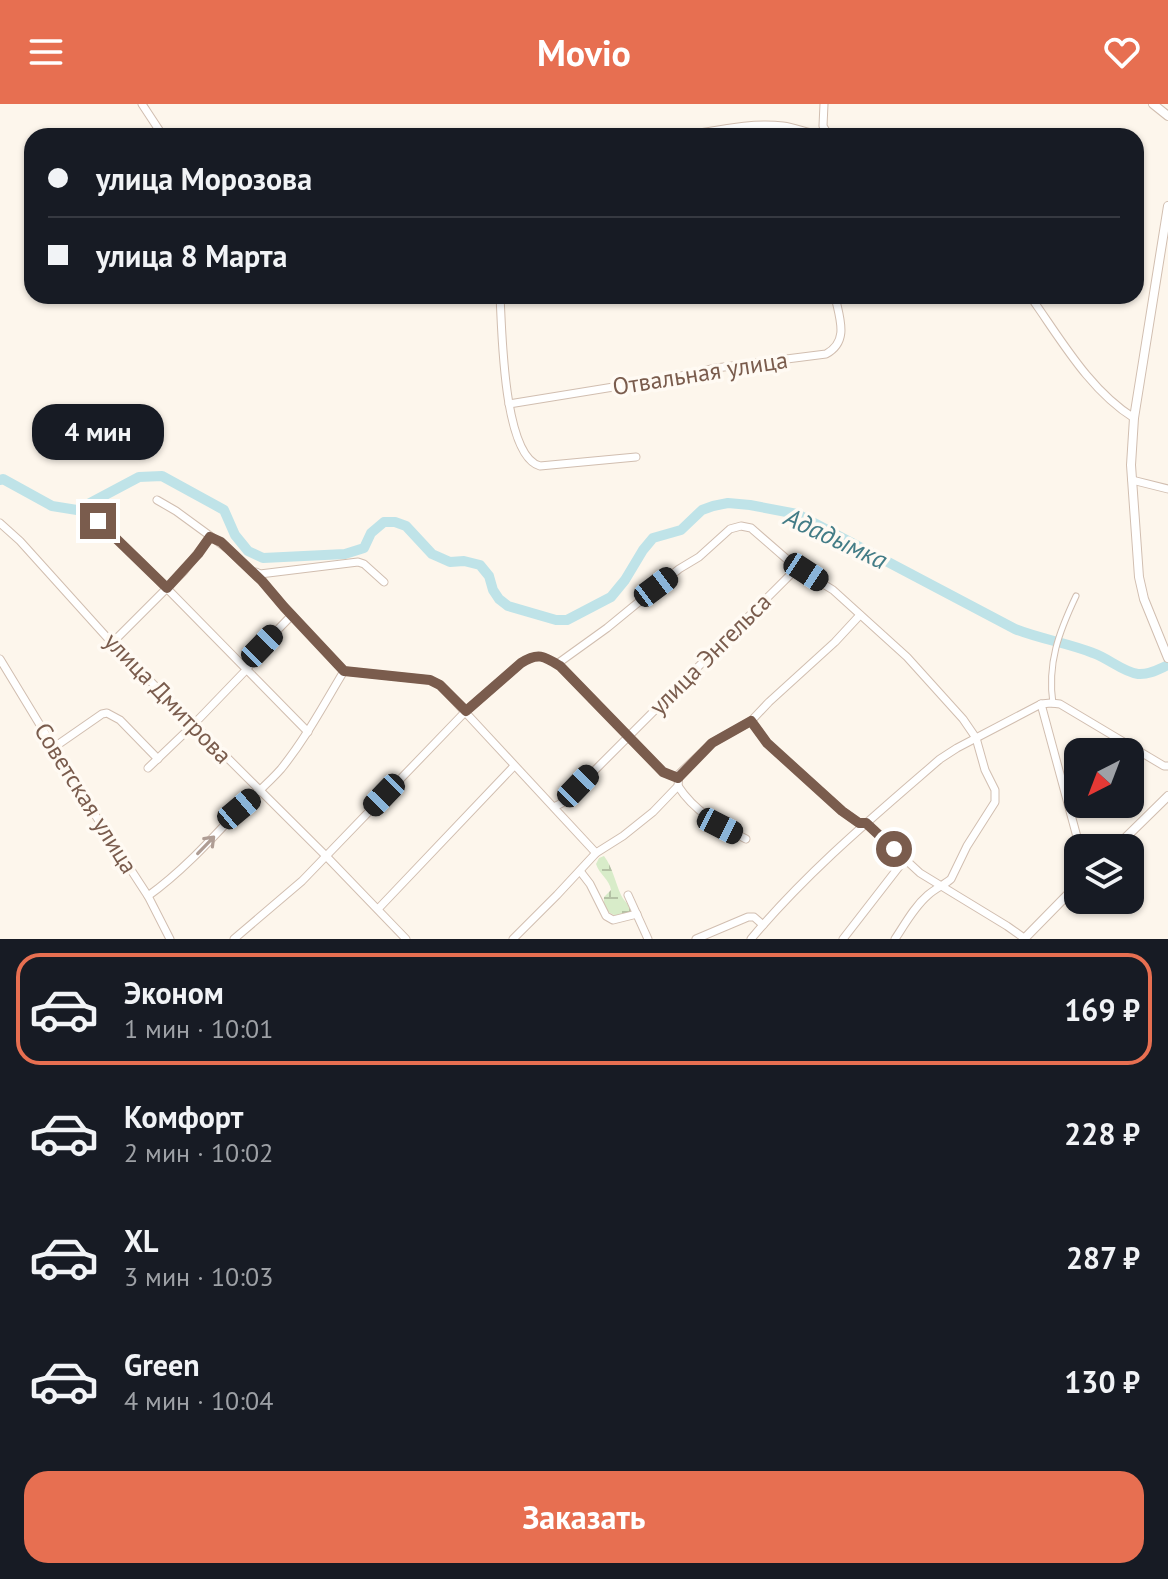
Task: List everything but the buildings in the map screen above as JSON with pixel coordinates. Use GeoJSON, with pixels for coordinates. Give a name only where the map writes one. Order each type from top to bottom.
{"type":"FeatureCollection","features":[{"type":"Feature","properties":{"kind":"street"},"geometry":{"type":"LineString","coordinates":[[142,104],[158,128]]}},
{"type":"Feature","properties":{"kind":"street"},"geometry":{"type":"LineString","coordinates":[[824,104],[824,128]]}},
{"type":"Feature","properties":{"kind":"street"},"geometry":{"type":"LineString","coordinates":[[1153,104],[1168,116]]}},
{"type":"Feature","properties":{"kind":"street"},"geometry":{"type":"LineString","coordinates":[[735,128],[755,125],[792,128]]}},
{"type":"Feature","properties":{"kind":"street"},"geometry":{"type":"LineString","coordinates":[[1166,655],[1144,599],[1139,577],[1132,480],[1134,418],[1168,206]]}},
{"type":"Feature","properties":{"kind":"street"},"geometry":{"type":"LineString","coordinates":[[500,304],[509,404],[514,428],[532,464],[540,466],[636,457]]}},
{"type":"Feature","properties":{"kind":"street","name":"Отвальная улица"},"geometry":{"type":"LineString","coordinates":[[509,404],[716,368],[826,354],[835,348],[841,338],[836,304]]}},
{"type":"Feature","properties":{"kind":"street"},"geometry":{"type":"LineString","coordinates":[[1036,304],[1080,366],[1109,399],[1134,418]]}},
{"type":"Feature","properties":{"kind":"street"},"geometry":{"type":"LineString","coordinates":[[1132,480],[1168,489]]}},
{"type":"Feature","properties":{"kind":"street"},"geometry":{"type":"LineString","coordinates":[[157,500],[221,542],[251,569],[344,671],[430,680],[440,685],[596,853]]}},
{"type":"Feature","properties":{"kind":"street"},"geometry":{"type":"LineString","coordinates":[[94,515],[308,732]]}},
{"type":"Feature","properties":{"kind":"street","name":"улица Дмитрова"},"geometry":{"type":"LineString","coordinates":[[0,523],[112,643],[378,909],[399,937]]}},
{"type":"Feature","properties":{"kind":"street"},"geometry":{"type":"LineString","coordinates":[[557,664],[679,569],[699,557],[730,529],[741,526],[751,528],[797,568],[833,590],[907,657],[963,719],[976,738],[985,770],[995,790],[995,802],[967,846],[951,879],[918,904],[895,939]]}},
{"type":"Feature","properties":{"kind":"street"},"geometry":{"type":"LineString","coordinates":[[112,643],[167,588],[210,537]]}},
{"type":"Feature","properties":{"kind":"street"},"geometry":{"type":"LineString","coordinates":[[251,569],[260,574],[358,562],[384,582]]}},
{"type":"Feature","properties":{"kind":"street","name":"улица Энгельса"},"geometry":{"type":"LineString","coordinates":[[554,807],[562,803],[797,568]]}},
{"type":"Feature","properties":{"kind":"street"},"geometry":{"type":"LineString","coordinates":[[1053,704],[1050,684],[1052,660],[1076,596]]}},
{"type":"Feature","properties":{"kind":"street"},"geometry":{"type":"LineString","coordinates":[[148,768],[247,669],[262,646],[292,615]]}},
{"type":"Feature","properties":{"kind":"street"},"geometry":{"type":"LineString","coordinates":[[513,939],[596,853],[653,812],[712,743],[751,721],[860,615]]}},
{"type":"Feature","properties":{"kind":"street"},"geometry":{"type":"LineString","coordinates":[[234,939],[302,881],[466,711],[531,656],[546,657],[557,664],[663,772],[678,782],[692,803],[709,818],[746,839]]}},
{"type":"Feature","properties":{"kind":"street","name":"Советская улица"},"geometry":{"type":"LineString","coordinates":[[0,659],[148,896],[170,939]]}},
{"type":"Feature","properties":{"kind":"street"},"geometry":{"type":"LineString","coordinates":[[148,896],[186,866],[282,767],[308,732],[344,671]]}},
{"type":"Feature","properties":{"kind":"street"},"geometry":{"type":"LineString","coordinates":[[1041,704],[1076,834]]}},
{"type":"Feature","properties":{"kind":"street"},"geometry":{"type":"LineString","coordinates":[[751,939],[810,873],[940,759],[1041,704],[1060,704],[1112,737],[1168,766]]}},
{"type":"Feature","properties":{"kind":"street"},"geometry":{"type":"LineString","coordinates":[[53,748],[107,713],[120,720],[158,759]]}},
{"type":"Feature","properties":{"kind":"street"},"geometry":{"type":"LineString","coordinates":[[751,721],[767,743],[842,811],[859,823],[866,823],[920,873],[1024,939],[1064,898]]}},
{"type":"Feature","properties":{"kind":"street"},"geometry":{"type":"LineString","coordinates":[[378,909],[514,766]]}},
{"type":"Feature","properties":{"kind":"street"},"geometry":{"type":"LineString","coordinates":[[1129,834],[1168,796]]}},
{"type":"Feature","properties":{"kind":"street"},"geometry":{"type":"LineString","coordinates":[[843,939],[905,859]]}},
{"type":"Feature","properties":{"kind":"street"},"geometry":{"type":"LineString","coordinates":[[580,871],[606,916],[613,920],[637,914]]}},
{"type":"Feature","properties":{"kind":"street"},"geometry":{"type":"LineString","coordinates":[[628,895],[648,939]]}},
{"type":"Feature","properties":{"kind":"street"},"geometry":{"type":"LineString","coordinates":[[696,939],[748,917],[754,917],[763,925]]}},
{"type":"Feature","properties":{"kind":"green space"},"geometry":{"type":"Polygon","coordinates":[[[604,856],[631,912],[617,916],[605,907],[604,897],[611,890],[596,864],[604,856]]]}},
{"type":"Feature","properties":{"kind":"waterway","name":"Ададымка"},"geometry":{"type":"LineString","coordinates":[[0,480],[52,506],[77,510],[139,477],[162,476],[224,510],[235,535],[248,551],[263,558],[345,554],[364,548],[371,533],[384,522],[395,522],[406,526],[432,554],[450,562],[480,565],[489,576],[499,599],[508,606],[556,620],[567,620],[611,597],[653,538],[681,530],[702,510],[713,506],[728,503],[750,505],[797,514],[1015,629],[1093,653],[1132,673],[1146,674],[1168,665]]}},
{"type":"Feature","properties":{"kind":"route"},"geometry":{"type":"LineString","coordinates":[[98,521],[167,588],[210,537],[221,542],[262,581],[344,671],[430,680],[454,697],[466,711],[531,656],[546,657],[560,666],[663,772],[678,778],[712,743],[751,721],[767,743],[826,797],[859,823],[866,823],[894,849]]}}]}
